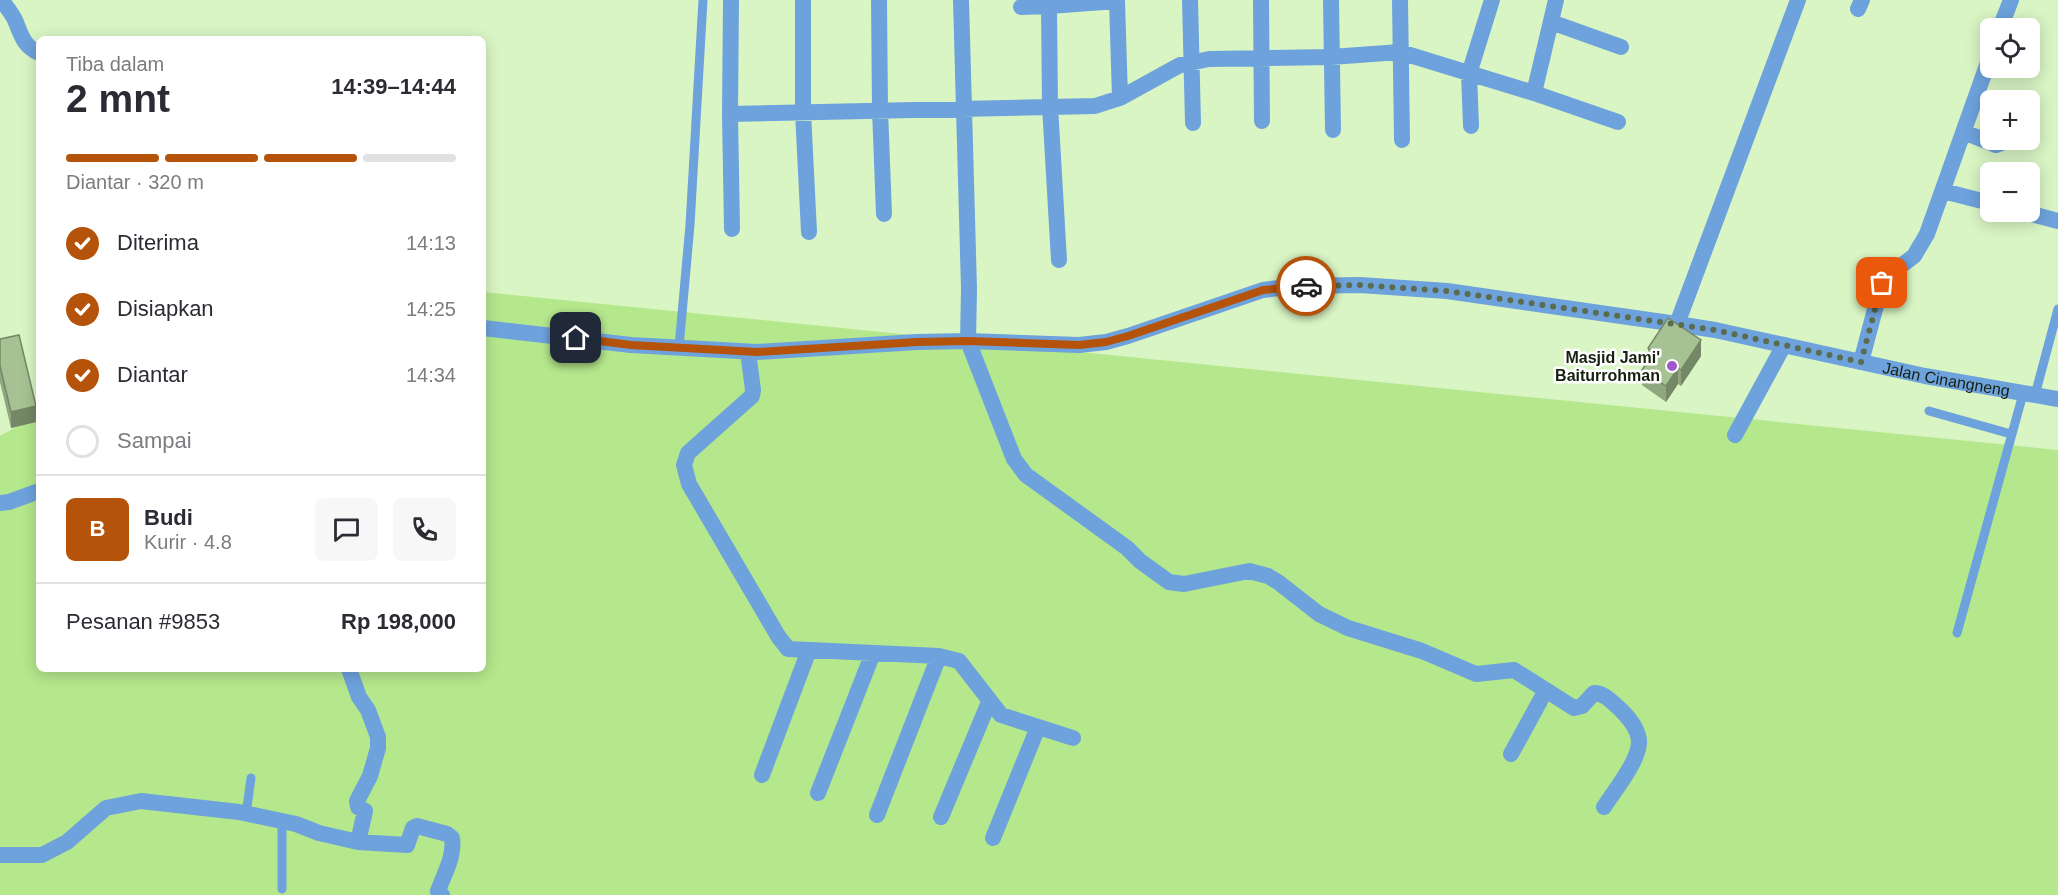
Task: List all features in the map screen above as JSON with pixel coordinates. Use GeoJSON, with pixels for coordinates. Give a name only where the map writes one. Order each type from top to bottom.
{"type":"FeatureCollection","features":[{"type":"Feature","properties":{"kind":"street"},"geometry":{"type":"LineString","coordinates":[[1,0],[15,19],[24,43],[36,52]]}},
{"type":"Feature","properties":{"kind":"street"},"geometry":{"type":"LineString","coordinates":[[731,0],[732,229]]}},
{"type":"Feature","properties":{"kind":"street"},"geometry":{"type":"LineString","coordinates":[[803,0],[803,112],[809,232]]}},
{"type":"Feature","properties":{"kind":"street"},"geometry":{"type":"LineString","coordinates":[[879,0],[884,214]]}},
{"type":"Feature","properties":{"kind":"street"},"geometry":{"type":"LineString","coordinates":[[961,0],[969,289],[968,341],[1006,441],[1020,468],[1026,475],[1127,548],[1140,561],[1169,582],[1184,584],[1249,571],[1268,576],[1319,614],[1348,628],[1422,651],[1476,674],[1514,670],[1574,708],[1582,706],[1594,693],[1602,694],[1624,713],[1636,730],[1639,741],[1636,755],[1604,807]]}},
{"type":"Feature","properties":{"kind":"street"},"geometry":{"type":"LineString","coordinates":[[1021,8],[1118,0],[1120,98]]}},
{"type":"Feature","properties":{"kind":"street"},"geometry":{"type":"LineString","coordinates":[[1190,0],[1193,123]]}},
{"type":"Feature","properties":{"kind":"street"},"geometry":{"type":"LineString","coordinates":[[1261,0],[1262,121]]}},
{"type":"Feature","properties":{"kind":"street"},"geometry":{"type":"LineString","coordinates":[[1331,0],[1333,130]]}},
{"type":"Feature","properties":{"kind":"street"},"geometry":{"type":"LineString","coordinates":[[1400,0],[1402,140]]}},
{"type":"Feature","properties":{"kind":"street"},"geometry":{"type":"LineString","coordinates":[[1402,27],[1412,0]]}},
{"type":"Feature","properties":{"kind":"street"},"geometry":{"type":"LineString","coordinates":[[1471,126],[1469,74],[1492,0]]}},
{"type":"Feature","properties":{"kind":"street"},"geometry":{"type":"LineString","coordinates":[[1534,93],[1556,0]]}},
{"type":"Feature","properties":{"kind":"street"},"geometry":{"type":"LineString","coordinates":[[1677,324],[1798,0]]}},
{"type":"Feature","properties":{"kind":"street"},"geometry":{"type":"LineString","coordinates":[[2004,18],[2010,0]]}},
{"type":"Feature","properties":{"kind":"street"},"geometry":{"type":"LineString","coordinates":[[1049,6],[1050,106],[1059,260]]}},
{"type":"Feature","properties":{"kind":"street"},"geometry":{"type":"LineString","coordinates":[[1551,22],[1622,47]]}},
{"type":"Feature","properties":{"kind":"street"},"geometry":{"type":"LineString","coordinates":[[730,114],[1095,106],[1120,98],[1180,65],[1192,61],[1331,57],[1400,52],[1534,93],[1618,122]]}},
{"type":"Feature","properties":{"kind":"street"},"geometry":{"type":"LineString","coordinates":[[1861,362],[1882,283],[1920,248],[1943,191],[1983,78]]}},
{"type":"Feature","properties":{"kind":"street"},"geometry":{"type":"LineString","coordinates":[[1964,132],[1980,138]]}},
{"type":"Feature","properties":{"kind":"street"},"geometry":{"type":"LineString","coordinates":[[1943,191],[1980,200]]}},
{"type":"Feature","properties":{"kind":"street"},"geometry":{"type":"LineString","coordinates":[[2040,216],[2058,220]]}},
{"type":"Feature","properties":{"kind":"street","name":"Jalan Cinangneng"},"geometry":{"type":"LineString","coordinates":[[486,328],[631,345],[748,352],[968,341],[1079,345],[1106,342],[1163,326],[1263,290],[1294,286],[1360,285],[1447,291],[1677,324],[2058,399]]}},
{"type":"Feature","properties":{"kind":"street"},"geometry":{"type":"LineString","coordinates":[[1735,435],[1784,345]]}},
{"type":"Feature","properties":{"kind":"street"},"geometry":{"type":"LineString","coordinates":[[748,352],[752,396],[688,453],[684,465],[689,484],[778,636],[788,649],[939,656],[959,661],[1000,715],[1073,738]]}},
{"type":"Feature","properties":{"kind":"street"},"geometry":{"type":"LineString","coordinates":[[0,503],[36,492]]}},
{"type":"Feature","properties":{"kind":"street"},"geometry":{"type":"LineString","coordinates":[[762,775],[809,650]]}},
{"type":"Feature","properties":{"kind":"street"},"geometry":{"type":"LineString","coordinates":[[818,794],[873,653]]}},
{"type":"Feature","properties":{"kind":"street"},"geometry":{"type":"LineString","coordinates":[[877,815],[939,656]]}},
{"type":"Feature","properties":{"kind":"street"},"geometry":{"type":"LineString","coordinates":[[350,672],[378,737],[378,748],[370,777],[357,801],[357,807],[364,811],[358,842]]}},
{"type":"Feature","properties":{"kind":"street"},"geometry":{"type":"LineString","coordinates":[[1511,753],[1546,690]]}},
{"type":"Feature","properties":{"kind":"street"},"geometry":{"type":"LineString","coordinates":[[941,817],[989,702]]}},
{"type":"Feature","properties":{"kind":"street"},"geometry":{"type":"LineString","coordinates":[[993,838],[1038,727]]}},
{"type":"Feature","properties":{"kind":"street"},"geometry":{"type":"LineString","coordinates":[[0,855],[42,855],[67,842],[106,808],[141,801],[246,814],[358,842],[407,845],[413,828],[417,826],[447,834],[452,838],[453,845],[452,855],[438,891],[442,895]]}},
{"type":"Feature","properties":{"kind":"lane"},"geometry":{"type":"LineString","coordinates":[[679,347],[690,225],[703,0]]}},
{"type":"Feature","properties":{"kind":"lane"},"geometry":{"type":"LineString","coordinates":[[1957,633],[2011,434],[2029,395],[2055,327],[2058,309]]}},
{"type":"Feature","properties":{"kind":"lane"},"geometry":{"type":"LineString","coordinates":[[1929,411],[2011,434]]}},
{"type":"Feature","properties":{"kind":"lane"},"geometry":{"type":"LineString","coordinates":[[246,814],[251,778]]}},
{"type":"Feature","properties":{"kind":"lane"},"geometry":{"type":"LineString","coordinates":[[282,822],[282,889]]}},
{"type":"Feature","properties":{"kind":"green space"},"geometry":{"type":"Polygon","coordinates":[[[486,292],[2058,450],[2058,895],[0,895],[0,436],[36,416],[36,672],[486,672],[486,292]]]}},
{"type":"Feature","properties":{"kind":"building"},"geometry":{"type":"Polygon","coordinates":[[[1668,318],[1701,340],[1681,370],[1678,368],[1666,386],[1642,370],[1654,352],[1648,348],[1668,318]]]}},
{"type":"Feature","properties":{"kind":"building"},"geometry":{"type":"Polygon","coordinates":[[[19,335],[36,406],[11,412],[0,366],[0,339],[19,335]]]}},
{"type":"Feature","properties":{"kind":"way so far"},"geometry":{"type":"LineString","coordinates":[[1306,286],[1360,285],[1447,291],[1715,330],[1861,362],[1882,283]]}},
{"type":"Feature","properties":{"kind":"place","name":"Masjid Jami' Baiturrohman"},"geometry":{"type":"Point","coordinates":[1672,366]}},
{"type":"Feature","properties":{"kind":"route"},"geometry":{"type":"LineString","coordinates":[[576,338],[631,345],[757,352],[818,350],[917,342],[968,341],[1079,345],[1106,342],[1163,326],[1263,290],[1306,286]]}}]}
